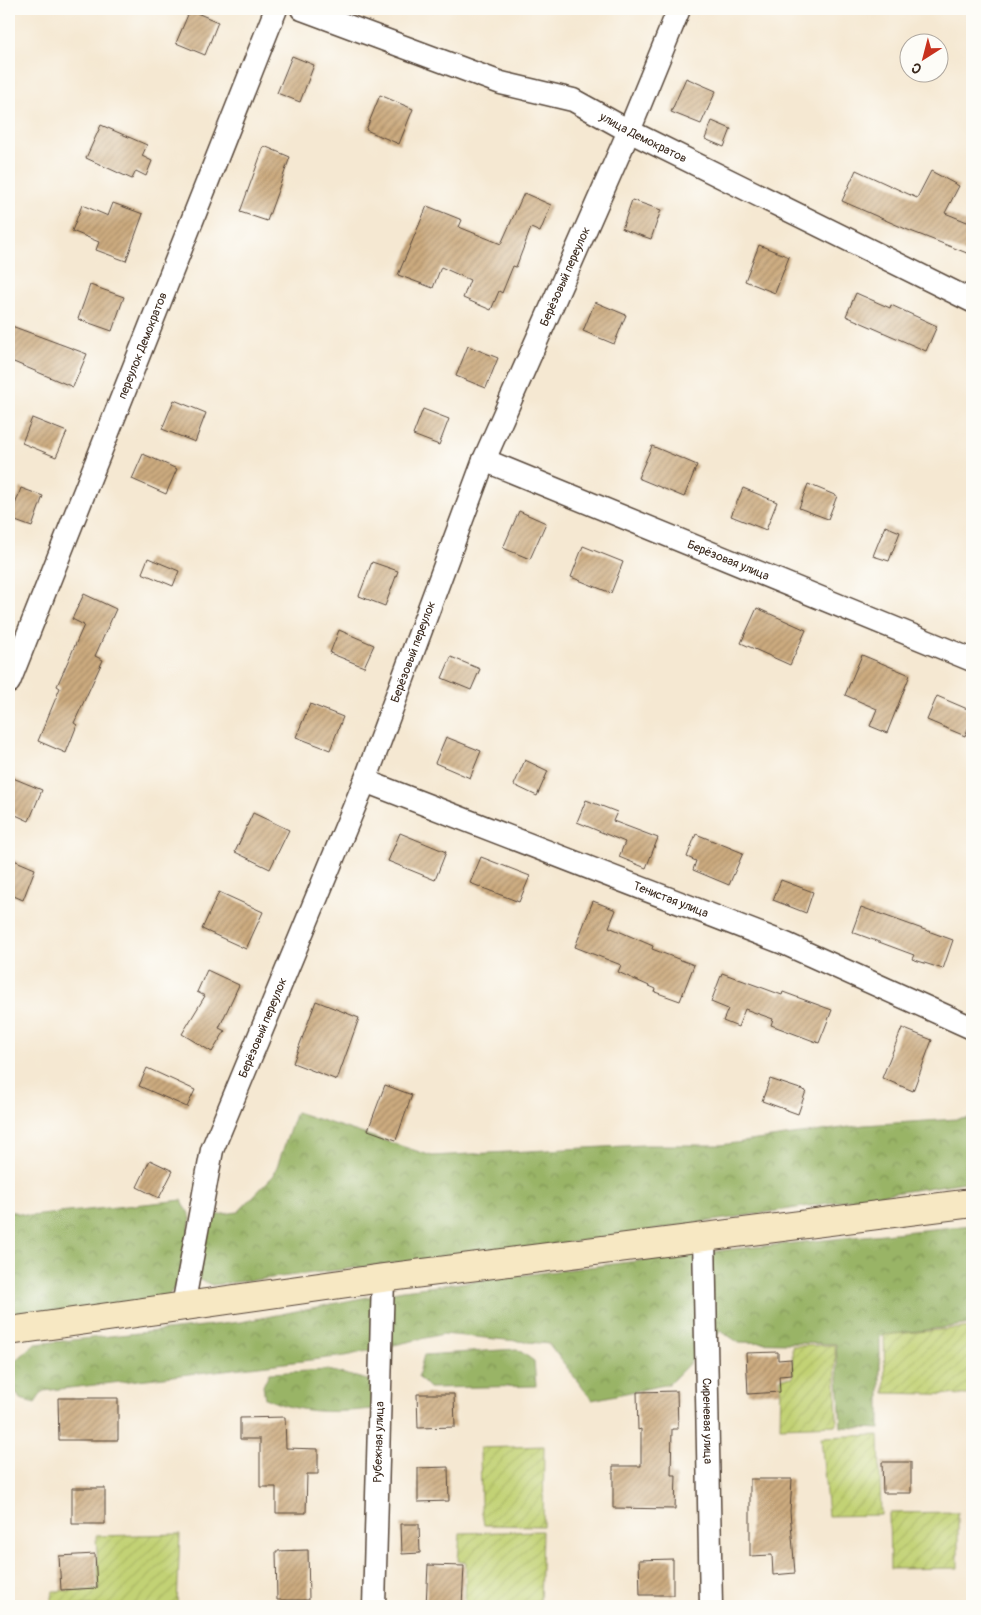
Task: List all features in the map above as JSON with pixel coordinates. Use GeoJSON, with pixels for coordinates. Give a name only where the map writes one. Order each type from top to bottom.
{"type":"FeatureCollection","features":[{"type":"Feature","properties":{"kind":"street","name":"переулок Демократов"},"geometry":{"type":"LineString","coordinates":[[9,682],[276,9]]}},
{"type":"Feature","properties":{"kind":"street","name":"улица Демократов"},"geometry":{"type":"LineString","coordinates":[[302,9],[501,82],[573,100],[629,131],[972,301]]}},
{"type":"Feature","properties":{"kind":"street","name":"Берёзовый переулок"},"geometry":{"type":"LineString","coordinates":[[183,1306],[212,1150],[365,781],[484,460],[629,131],[680,9]]}},
{"type":"Feature","properties":{"kind":"street","name":"Берёзовая улица"},"geometry":{"type":"LineString","coordinates":[[484,460],[972,660]]}},
{"type":"Feature","properties":{"kind":"street","name":"Тенистая улица"},"geometry":{"type":"LineString","coordinates":[[365,781],[786,944],[972,1028]]}},
{"type":"Feature","properties":{"kind":"street"},"geometry":{"type":"LineString","coordinates":[[9,1331],[383,1278],[972,1203]]}},
{"type":"Feature","properties":{"kind":"street","name":"Сиреневая улица"},"geometry":{"type":"LineString","coordinates":[[704,1236],[711,1606]]}},
{"type":"Feature","properties":{"kind":"street","name":"Рубежная улица"},"geometry":{"type":"LineString","coordinates":[[374,1606],[383,1278]]}},
{"type":"Feature","properties":{"kind":"green space"},"geometry":{"type":"Polygon","coordinates":[[[296,1112],[432,1156],[643,1145],[721,1145],[864,1125],[972,1118],[972,1181],[575,1242],[212,1285],[198,1279],[208,1216],[238,1212],[274,1175],[296,1112]]]}},
{"type":"Feature","properties":{"kind":"green space"},"geometry":{"type":"Polygon","coordinates":[[[182,1200],[191,1218],[179,1281],[167,1298],[9,1320],[9,1211],[31,1216],[182,1200]]]}},
{"type":"Feature","properties":{"kind":"green space"},"geometry":{"type":"Polygon","coordinates":[[[972,1225],[972,1324],[880,1336],[880,1429],[841,1427],[836,1344],[738,1342],[721,1331],[669,1384],[592,1400],[549,1344],[443,1334],[345,1356],[43,1391],[35,1403],[20,1399],[9,1381],[11,1365],[35,1344],[241,1322],[403,1290],[726,1250],[972,1225]]]}},
{"type":"Feature","properties":{"kind":"green space"},"geometry":{"type":"Polygon","coordinates":[[[972,1327],[972,1395],[885,1393],[884,1335],[972,1327]]]}},
{"type":"Feature","properties":{"kind":"green space"},"geometry":{"type":"Polygon","coordinates":[[[835,1345],[837,1425],[780,1427],[781,1378],[793,1377],[792,1346],[835,1345]]]}},
{"type":"Feature","properties":{"kind":"green space"},"geometry":{"type":"Polygon","coordinates":[[[517,1349],[534,1361],[536,1386],[429,1388],[418,1377],[424,1355],[517,1349]]]}},
{"type":"Feature","properties":{"kind":"green space"},"geometry":{"type":"Polygon","coordinates":[[[328,1370],[372,1381],[372,1409],[345,1411],[304,1410],[265,1398],[263,1386],[269,1373],[328,1370]]]}},
{"type":"Feature","properties":{"kind":"green space"},"geometry":{"type":"Polygon","coordinates":[[[879,1435],[881,1515],[828,1516],[821,1437],[879,1435]]]}},
{"type":"Feature","properties":{"kind":"green space"},"geometry":{"type":"Polygon","coordinates":[[[544,1446],[543,1526],[484,1525],[481,1506],[480,1448],[544,1446]]]}},
{"type":"Feature","properties":{"kind":"green space"},"geometry":{"type":"Polygon","coordinates":[[[958,1512],[958,1568],[890,1569],[889,1513],[958,1512]]]}},
{"type":"Feature","properties":{"kind":"green space"},"geometry":{"type":"Polygon","coordinates":[[[542,1531],[540,1606],[465,1606],[466,1563],[458,1561],[460,1533],[542,1531]]]}},
{"type":"Feature","properties":{"kind":"green space"},"geometry":{"type":"Polygon","coordinates":[[[180,1534],[177,1606],[51,1606],[53,1591],[99,1590],[96,1536],[180,1534]]]}},
{"type":"Feature","properties":{"kind":"building"},"geometry":{"type":"Polygon","coordinates":[[[190,10],[218,22],[205,55],[176,43],[190,10]]]}},
{"type":"Feature","properties":{"kind":"building"},"geometry":{"type":"Polygon","coordinates":[[[292,56],[314,65],[300,102],[277,93],[292,56]]]}},
{"type":"Feature","properties":{"kind":"building"},"geometry":{"type":"Polygon","coordinates":[[[686,78],[716,91],[701,124],[671,112],[686,78]]]}},
{"type":"Feature","properties":{"kind":"building"},"geometry":{"type":"Polygon","coordinates":[[[380,95],[413,109],[399,144],[366,130],[380,95]]]}},
{"type":"Feature","properties":{"kind":"building"},"geometry":{"type":"Polygon","coordinates":[[[712,121],[731,129],[724,147],[705,139],[712,121]]]}},
{"type":"Feature","properties":{"kind":"building"},"geometry":{"type":"Polygon","coordinates":[[[101,125],[147,145],[142,156],[152,161],[146,176],[136,171],[132,179],[86,158],[101,125]]]}},
{"type":"Feature","properties":{"kind":"building"},"geometry":{"type":"Polygon","coordinates":[[[264,146],[290,157],[267,221],[240,212],[264,146]]]}},
{"type":"Feature","properties":{"kind":"building"},"geometry":{"type":"Polygon","coordinates":[[[856,170],[917,198],[931,171],[959,186],[945,213],[972,224],[972,255],[842,201],[856,170]]]}},
{"type":"Feature","properties":{"kind":"building"},"geometry":{"type":"Polygon","coordinates":[[[524,193],[551,205],[540,232],[531,228],[516,267],[513,266],[502,293],[499,291],[491,310],[463,298],[470,280],[441,267],[433,288],[398,275],[427,206],[462,220],[459,227],[501,244],[524,193]]]}},
{"type":"Feature","properties":{"kind":"building"},"geometry":{"type":"Polygon","coordinates":[[[632,200],[661,210],[651,239],[622,229],[632,200]]]}},
{"type":"Feature","properties":{"kind":"building"},"geometry":{"type":"Polygon","coordinates":[[[113,203],[143,214],[126,261],[96,250],[99,242],[72,231],[82,205],[108,216],[113,203]]]}},
{"type":"Feature","properties":{"kind":"building"},"geometry":{"type":"Polygon","coordinates":[[[759,245],[789,257],[775,293],[745,281],[759,245]]]}},
{"type":"Feature","properties":{"kind":"building"},"geometry":{"type":"Polygon","coordinates":[[[90,285],[124,297],[112,331],[78,319],[90,285]]]}},
{"type":"Feature","properties":{"kind":"building"},"geometry":{"type":"Polygon","coordinates":[[[856,293],[890,308],[891,305],[937,326],[926,351],[846,316],[856,293]]]}},
{"type":"Feature","properties":{"kind":"building"},"geometry":{"type":"Polygon","coordinates":[[[595,302],[626,315],[614,344],[583,331],[595,302]]]}},
{"type":"Feature","properties":{"kind":"building"},"geometry":{"type":"Polygon","coordinates":[[[9,325],[87,354],[73,387],[9,360],[9,325]]]}},
{"type":"Feature","properties":{"kind":"building"},"geometry":{"type":"Polygon","coordinates":[[[468,346],[498,358],[486,388],[456,376],[468,346]]]}},
{"type":"Feature","properties":{"kind":"building"},"geometry":{"type":"Polygon","coordinates":[[[174,400],[206,413],[195,442],[162,429],[174,400]]]}},
{"type":"Feature","properties":{"kind":"building"},"geometry":{"type":"Polygon","coordinates":[[[423,409],[449,419],[439,445],[413,435],[423,409]]]}},
{"type":"Feature","properties":{"kind":"building"},"geometry":{"type":"Polygon","coordinates":[[[32,418],[67,432],[56,457],[22,443],[32,418]]]}},
{"type":"Feature","properties":{"kind":"building"},"geometry":{"type":"Polygon","coordinates":[[[652,446],[697,465],[684,497],[638,478],[652,446]]]}},
{"type":"Feature","properties":{"kind":"building"},"geometry":{"type":"Polygon","coordinates":[[[143,454],[177,469],[166,494],[132,479],[143,454]]]}},
{"type":"Feature","properties":{"kind":"building"},"geometry":{"type":"Polygon","coordinates":[[[808,484],[837,496],[828,519],[799,508],[808,484]]]}},
{"type":"Feature","properties":{"kind":"building"},"geometry":{"type":"Polygon","coordinates":[[[21,488],[43,496],[32,527],[10,519],[21,488]]]}},
{"type":"Feature","properties":{"kind":"building"},"geometry":{"type":"Polygon","coordinates":[[[743,488],[777,502],[766,530],[731,516],[743,488]]]}},
{"type":"Feature","properties":{"kind":"building"},"geometry":{"type":"Polygon","coordinates":[[[519,511],[546,523],[530,559],[503,548],[519,511]]]}},
{"type":"Feature","properties":{"kind":"building"},"geometry":{"type":"Polygon","coordinates":[[[885,526],[900,532],[889,561],[873,556],[885,526]]]}},
{"type":"Feature","properties":{"kind":"building"},"geometry":{"type":"Polygon","coordinates":[[[583,546],[623,562],[611,593],[571,577],[583,546]]]}},
{"type":"Feature","properties":{"kind":"building"},"geometry":{"type":"Polygon","coordinates":[[[148,558],[179,571],[173,586],[142,573],[148,558]]]}},
{"type":"Feature","properties":{"kind":"building"},"geometry":{"type":"Polygon","coordinates":[[[372,562],[398,571],[385,606],[359,596],[372,562]]]}},
{"type":"Feature","properties":{"kind":"building"},"geometry":{"type":"Polygon","coordinates":[[[84,594],[116,609],[95,656],[103,660],[74,723],[77,725],[66,753],[38,741],[60,688],[57,686],[84,625],[72,619],[84,594]]]}},
{"type":"Feature","properties":{"kind":"building"},"geometry":{"type":"Polygon","coordinates":[[[757,608],[806,630],[790,665],[741,643],[757,608]]]}},
{"type":"Feature","properties":{"kind":"building"},"geometry":{"type":"Polygon","coordinates":[[[339,630],[374,645],[364,667],[330,653],[339,630]]]}},
{"type":"Feature","properties":{"kind":"building"},"geometry":{"type":"Polygon","coordinates":[[[862,655],[910,675],[887,733],[870,726],[877,709],[845,695],[862,655]]]}},
{"type":"Feature","properties":{"kind":"building"},"geometry":{"type":"Polygon","coordinates":[[[451,657],[480,669],[471,690],[442,678],[451,657]]]}},
{"type":"Feature","properties":{"kind":"building"},"geometry":{"type":"Polygon","coordinates":[[[937,696],[972,711],[972,719],[965,736],[927,720],[937,696]]]}},
{"type":"Feature","properties":{"kind":"building"},"geometry":{"type":"Polygon","coordinates":[[[310,704],[343,717],[330,750],[296,737],[310,704]]]}},
{"type":"Feature","properties":{"kind":"building"},"geometry":{"type":"Polygon","coordinates":[[[446,737],[481,751],[470,778],[435,763],[446,737]]]}},
{"type":"Feature","properties":{"kind":"building"},"geometry":{"type":"Polygon","coordinates":[[[525,760],[548,771],[537,796],[514,785],[525,760]]]}},
{"type":"Feature","properties":{"kind":"building"},"geometry":{"type":"Polygon","coordinates":[[[13,778],[42,790],[29,821],[9,812],[9,788],[13,778]]]}},
{"type":"Feature","properties":{"kind":"building"},"geometry":{"type":"Polygon","coordinates":[[[586,800],[617,812],[613,821],[658,838],[646,868],[619,857],[625,842],[577,822],[586,800]]]}},
{"type":"Feature","properties":{"kind":"building"},"geometry":{"type":"Polygon","coordinates":[[[253,813],[289,830],[270,869],[235,852],[253,813]]]}},
{"type":"Feature","properties":{"kind":"building"},"geometry":{"type":"Polygon","coordinates":[[[400,833],[446,852],[435,880],[388,861],[400,833]]]}},
{"type":"Feature","properties":{"kind":"building"},"geometry":{"type":"Polygon","coordinates":[[[696,834],[743,853],[729,885],[693,870],[696,861],[687,857],[696,834]]]}},
{"type":"Feature","properties":{"kind":"building"},"geometry":{"type":"Polygon","coordinates":[[[481,857],[530,876],[519,902],[470,883],[481,857]]]}},
{"type":"Feature","properties":{"kind":"building"},"geometry":{"type":"Polygon","coordinates":[[[9,858],[35,869],[23,900],[9,894],[9,858]]]}},
{"type":"Feature","properties":{"kind":"building"},"geometry":{"type":"Polygon","coordinates":[[[781,880],[813,892],[806,913],[773,900],[781,880]]]}},
{"type":"Feature","properties":{"kind":"building"},"geometry":{"type":"Polygon","coordinates":[[[219,892],[263,912],[246,949],[202,929],[219,892]]]}},
{"type":"Feature","properties":{"kind":"building"},"geometry":{"type":"Polygon","coordinates":[[[593,901],[616,910],[609,927],[653,946],[652,949],[694,965],[680,1001],[655,992],[656,989],[618,972],[621,965],[575,947],[593,901]]]}},
{"type":"Feature","properties":{"kind":"building"},"geometry":{"type":"Polygon","coordinates":[[[861,907],[953,940],[943,969],[912,959],[914,955],[852,932],[861,907]]]}},
{"type":"Feature","properties":{"kind":"building"},"geometry":{"type":"Polygon","coordinates":[[[207,970],[239,985],[219,1028],[225,1031],[212,1052],[182,1034],[205,996],[197,992],[207,970]]]}},
{"type":"Feature","properties":{"kind":"building"},"geometry":{"type":"Polygon","coordinates":[[[722,973],[782,995],[783,992],[832,1010],[819,1043],[771,1025],[773,1019],[745,1009],[738,1027],[723,1021],[728,1009],[711,1002],[722,973]]]}},
{"type":"Feature","properties":{"kind":"building"},"geometry":{"type":"Polygon","coordinates":[[[316,1001],[359,1018],[337,1080],[293,1063],[316,1001]]]}},
{"type":"Feature","properties":{"kind":"building"},"geometry":{"type":"Polygon","coordinates":[[[902,1028],[932,1040],[913,1091],[882,1078],[902,1028]]]}},
{"type":"Feature","properties":{"kind":"building"},"geometry":{"type":"Polygon","coordinates":[[[147,1068],[195,1090],[187,1107],[139,1086],[147,1068]]]}},
{"type":"Feature","properties":{"kind":"building"},"geometry":{"type":"Polygon","coordinates":[[[770,1079],[806,1091],[798,1114],[762,1101],[770,1079]]]}},
{"type":"Feature","properties":{"kind":"building"},"geometry":{"type":"Polygon","coordinates":[[[385,1085],[412,1095],[396,1140],[368,1130],[385,1085]]]}},
{"type":"Feature","properties":{"kind":"building"},"geometry":{"type":"Polygon","coordinates":[[[150,1160],[173,1171],[159,1198],[137,1187],[150,1160]]]}},
{"type":"Feature","properties":{"kind":"building"},"geometry":{"type":"Polygon","coordinates":[[[778,1352],[778,1360],[791,1359],[792,1375],[779,1376],[780,1392],[748,1394],[746,1353],[778,1352]]]}},
{"type":"Feature","properties":{"kind":"building"},"geometry":{"type":"Polygon","coordinates":[[[677,1391],[678,1429],[672,1429],[671,1475],[676,1475],[675,1509],[613,1508],[613,1466],[641,1466],[641,1429],[638,1430],[637,1392],[677,1391]]]}},
{"type":"Feature","properties":{"kind":"building"},"geometry":{"type":"Polygon","coordinates":[[[417,1394],[454,1394],[455,1427],[418,1428],[417,1394]]]}},
{"type":"Feature","properties":{"kind":"building"},"geometry":{"type":"Polygon","coordinates":[[[58,1398],[118,1398],[118,1440],[59,1440],[58,1398]]]}},
{"type":"Feature","properties":{"kind":"building"},"geometry":{"type":"Polygon","coordinates":[[[285,1417],[286,1448],[318,1449],[318,1474],[307,1474],[306,1513],[276,1513],[276,1487],[260,1487],[260,1439],[240,1439],[240,1418],[285,1417]]]}},
{"type":"Feature","properties":{"kind":"building"},"geometry":{"type":"Polygon","coordinates":[[[882,1462],[911,1462],[911,1493],[883,1493],[882,1462]]]}},
{"type":"Feature","properties":{"kind":"building"},"geometry":{"type":"Polygon","coordinates":[[[448,1467],[449,1501],[418,1502],[418,1468],[448,1467]]]}},
{"type":"Feature","properties":{"kind":"building"},"geometry":{"type":"Polygon","coordinates":[[[750,1479],[792,1479],[790,1511],[795,1573],[773,1575],[772,1555],[750,1556],[750,1479]]]}},
{"type":"Feature","properties":{"kind":"building"},"geometry":{"type":"Polygon","coordinates":[[[72,1488],[105,1488],[105,1524],[72,1524],[72,1488]]]}},
{"type":"Feature","properties":{"kind":"building"},"geometry":{"type":"Polygon","coordinates":[[[401,1524],[419,1524],[420,1553],[402,1554],[401,1524]]]}},
{"type":"Feature","properties":{"kind":"building"},"geometry":{"type":"Polygon","coordinates":[[[308,1550],[309,1600],[277,1600],[276,1551],[308,1550]]]}},
{"type":"Feature","properties":{"kind":"building"},"geometry":{"type":"Polygon","coordinates":[[[95,1554],[97,1588],[61,1590],[59,1556],[95,1554]]]}},
{"type":"Feature","properties":{"kind":"building"},"geometry":{"type":"Polygon","coordinates":[[[673,1559],[673,1595],[640,1595],[639,1560],[673,1559]]]}},
{"type":"Feature","properties":{"kind":"building"},"geometry":{"type":"Polygon","coordinates":[[[428,1565],[464,1566],[462,1606],[426,1606],[428,1565]]]}}]}
